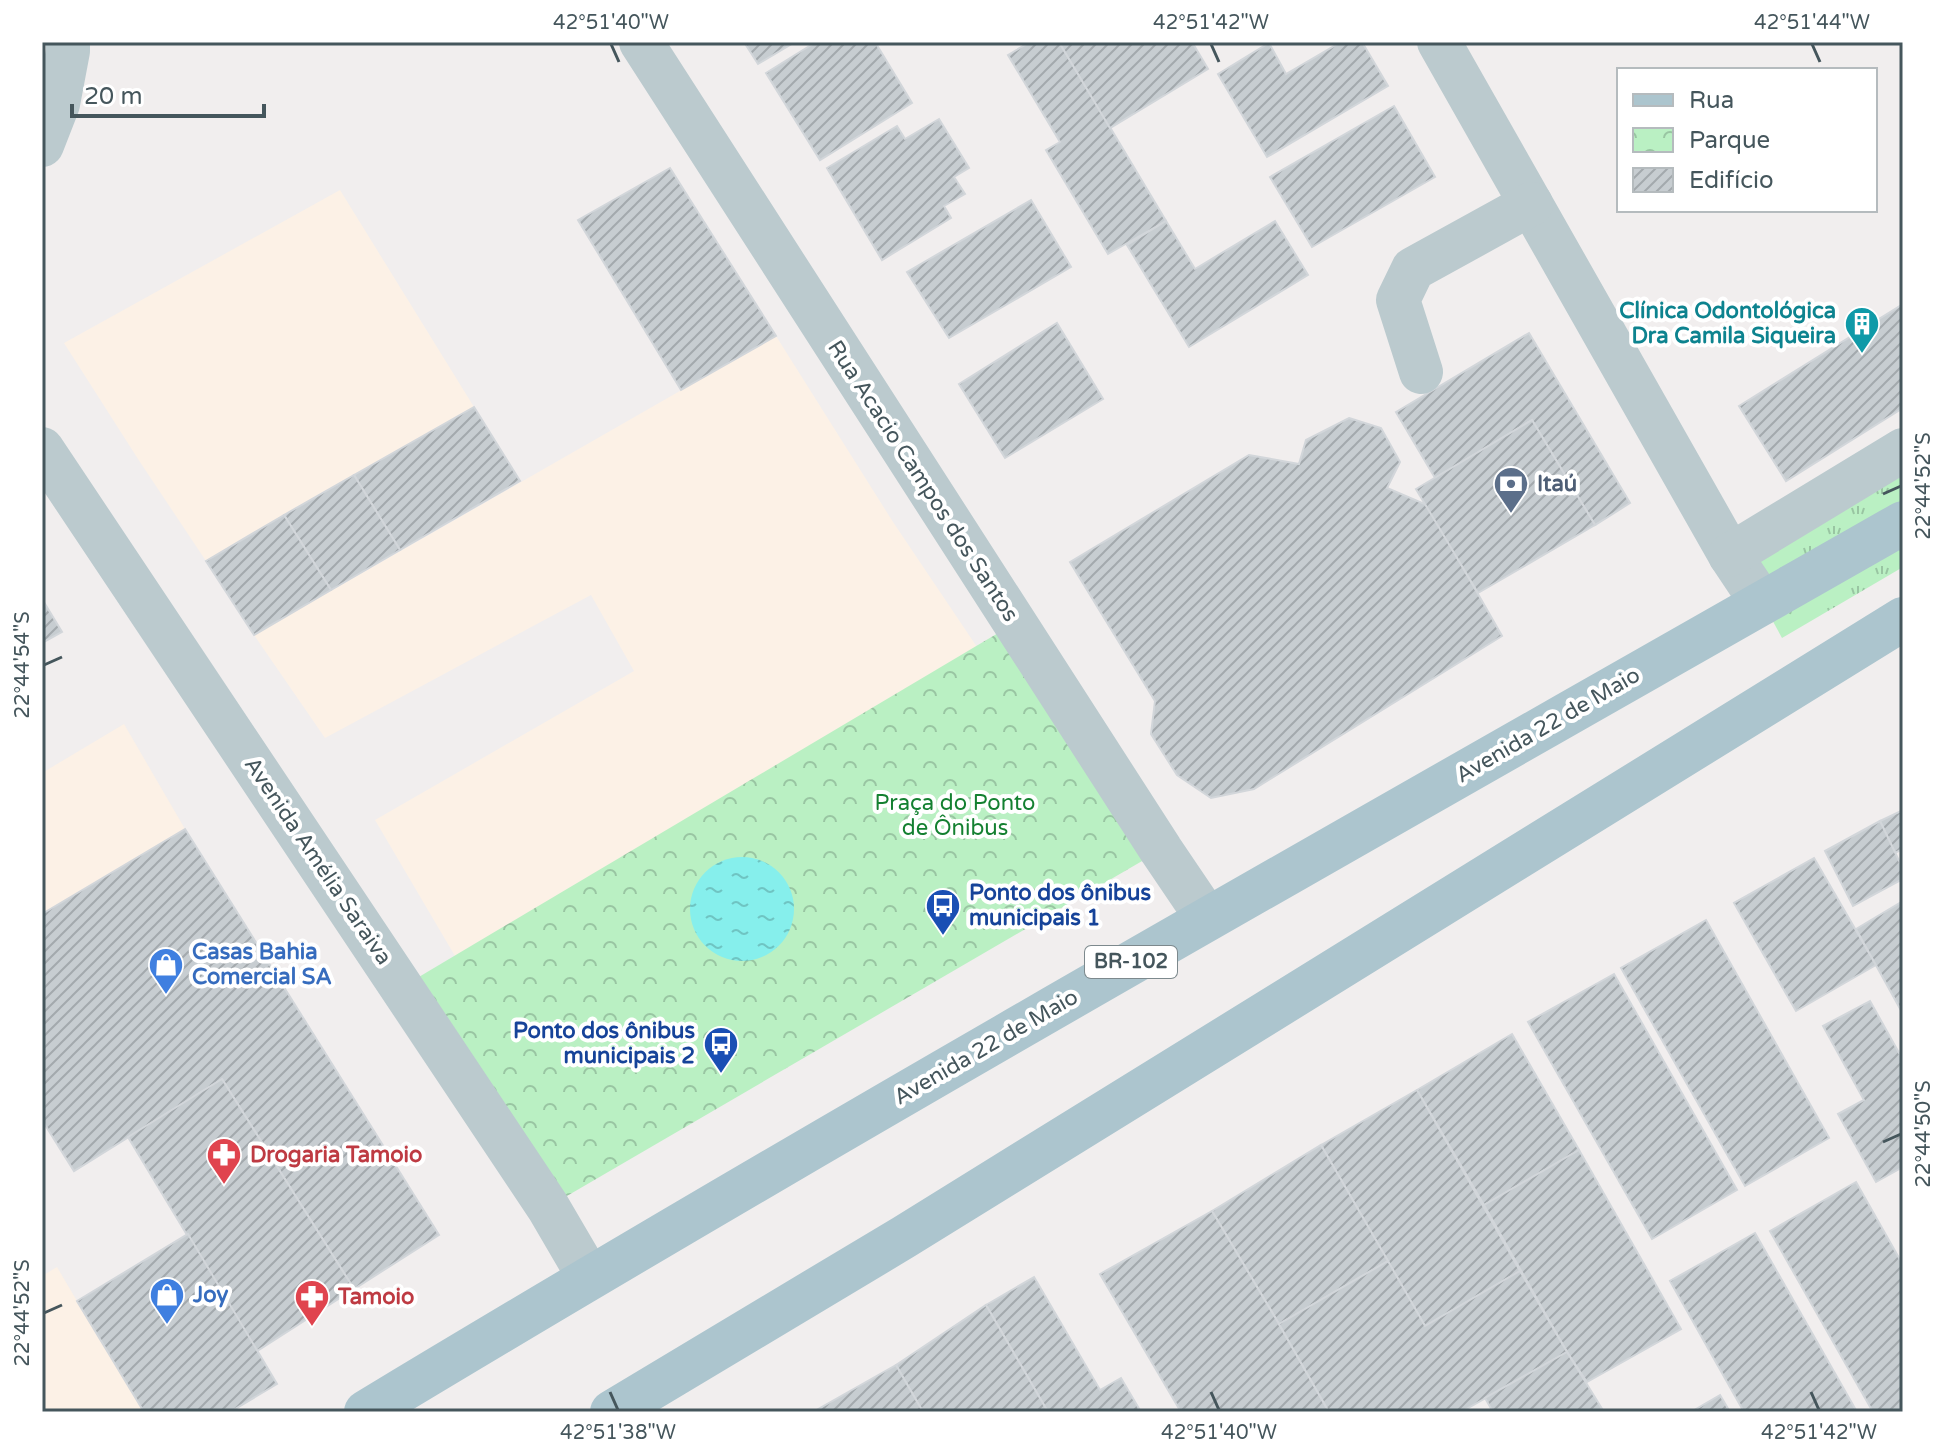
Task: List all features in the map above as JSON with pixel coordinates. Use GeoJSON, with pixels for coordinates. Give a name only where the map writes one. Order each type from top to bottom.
{"type":"FeatureCollection","features":[{"type":"Feature","properties":{"kind":"main road","name":"Avenida 22 de Maio"},"geometry":{"type":"LineString","coordinates":[[366,1412],[589,1277],[1207,918],[1903,523]]}},
{"type":"Feature","properties":{"kind":"main road"},"geometry":{"type":"LineString","coordinates":[[612,1412],[904,1237],[1903,619]]}},
{"type":"Feature","properties":{"kind":"street"},"geometry":{"type":"LineString","coordinates":[[42,145],[58,104],[68,42]]}},
{"type":"Feature","properties":{"kind":"street","name":"Rua Acacio Campos dos Santos"},"geometry":{"type":"LineString","coordinates":[[641,42],[1207,918]]}},
{"type":"Feature","properties":{"kind":"street"},"geometry":{"type":"LineString","coordinates":[[1439,42],[1730,555],[1762,603]]}},
{"type":"Feature","properties":{"kind":"street"},"geometry":{"type":"LineString","coordinates":[[1421,372],[1398,300],[1413,269],[1531,204]]}},
{"type":"Feature","properties":{"kind":"street","name":"Avenida Amélia Saraiva"},"geometry":{"type":"LineString","coordinates":[[42,449],[548,1207],[589,1277]]}},
{"type":"Feature","properties":{"kind":"street"},"geometry":{"type":"LineString","coordinates":[[1730,555],[1903,450]]}},
{"type":"Feature","properties":{"kind":"shaded area"},"geometry":{"type":"Polygon","coordinates":[[[340,190],[474,407],[206,561],[64,343],[340,190]]]}},
{"type":"Feature","properties":{"kind":"shaded area"},"geometry":{"type":"Polygon","coordinates":[[[776,336],[893,522],[977,647],[455,956],[375,820],[634,671],[591,595],[325,738],[254,635],[776,336]]]}},
{"type":"Feature","properties":{"kind":"shaded area"},"geometry":{"type":"Polygon","coordinates":[[[124,724],[185,829],[42,914],[42,773],[124,724]]]}},
{"type":"Feature","properties":{"kind":"shaded area"},"geometry":{"type":"Polygon","coordinates":[[[57,1267],[144,1412],[42,1412],[42,1276],[57,1267]]]}},
{"type":"Feature","properties":{"kind":"green space"},"geometry":{"type":"Polygon","coordinates":[[[1903,465],[1903,567],[1782,638],[1741,563],[1903,465]]]}},
{"type":"Feature","properties":{"kind":"green space","name":"Praça do Ponto de Ônibus"},"geometry":{"type":"Polygon","coordinates":[[[1015,623],[1161,850],[548,1207],[402,987],[1015,623]]]}},
{"type":"Feature","properties":{"kind":"water"},"geometry":{"type":"Polygon","coordinates":[[[742,857],[762,861],[779,872],[790,889],[794,909],[790,929],[779,946],[762,957],[742,961],[722,957],[705,946],[694,929],[690,909],[694,889],[705,872],[722,861],[742,857]]]}},
{"type":"Feature","properties":{"kind":"building"},"geometry":{"type":"Polygon","coordinates":[[[744,42],[795,42],[758,64],[744,42]]]}},
{"type":"Feature","properties":{"kind":"building"},"geometry":{"type":"Polygon","coordinates":[[[816,42],[875,42],[912,103],[820,160],[766,73],[816,42]]]}},
{"type":"Feature","properties":{"kind":"building"},"geometry":{"type":"Polygon","coordinates":[[[1030,42],[1059,42],[1166,221],[1108,254],[1046,150],[1060,142],[1008,55],[1030,42]]]}},
{"type":"Feature","properties":{"kind":"building"},"geometry":{"type":"Polygon","coordinates":[[[1059,42],[1192,42],[1208,69],[1110,128],[1059,42]]]}},
{"type":"Feature","properties":{"kind":"building"},"geometry":{"type":"Polygon","coordinates":[[[1341,42],[1362,42],[1388,86],[1267,157],[1218,74],[1269,43],[1286,74],[1341,42]]]}},
{"type":"Feature","properties":{"kind":"building"},"geometry":{"type":"Polygon","coordinates":[[[1394,106],[1435,177],[1312,247],[1270,177],[1394,106]]]}},
{"type":"Feature","properties":{"kind":"building"},"geometry":{"type":"Polygon","coordinates":[[[939,119],[969,168],[954,177],[965,194],[944,206],[951,218],[882,260],[827,168],[897,126],[905,139],[939,119]]]}},
{"type":"Feature","properties":{"kind":"building"},"geometry":{"type":"Polygon","coordinates":[[[670,168],[776,336],[681,390],[578,220],[670,168]]]}},
{"type":"Feature","properties":{"kind":"building"},"geometry":{"type":"Polygon","coordinates":[[[1031,200],[1071,267],[949,338],[907,272],[1031,200]]]}},
{"type":"Feature","properties":{"kind":"building"},"geometry":{"type":"Polygon","coordinates":[[[1166,221],[1195,269],[1275,221],[1308,275],[1189,347],[1127,245],[1166,221]]]}},
{"type":"Feature","properties":{"kind":"building","name":"Clínica Odontológica Dra Camila Siqueira"},"geometry":{"type":"Polygon","coordinates":[[[1903,304],[1903,408],[1786,481],[1739,406],[1903,304]]]}},
{"type":"Feature","properties":{"kind":"building"},"geometry":{"type":"Polygon","coordinates":[[[1057,323],[1103,399],[1005,458],[959,384],[1057,323]]]}},
{"type":"Feature","properties":{"kind":"building"},"geometry":{"type":"Polygon","coordinates":[[[1529,333],[1630,503],[1595,525],[1532,420],[1435,478],[1396,412],[1529,333]]]}},
{"type":"Feature","properties":{"kind":"building"},"geometry":{"type":"Polygon","coordinates":[[[474,407],[520,481],[400,550],[354,475],[474,407]]]}},
{"type":"Feature","properties":{"kind":"building"},"geometry":{"type":"Polygon","coordinates":[[[1349,418],[1381,428],[1400,462],[1387,488],[1427,505],[1502,636],[1254,789],[1211,798],[1177,775],[1151,734],[1155,701],[1070,562],[1249,455],[1299,464],[1306,440],[1349,418]]]}},
{"type":"Feature","properties":{"kind":"building","name":"Itaú"},"geometry":{"type":"Polygon","coordinates":[[[1532,420],[1595,525],[1478,593],[1416,489],[1532,420]]]}},
{"type":"Feature","properties":{"kind":"building"},"geometry":{"type":"Polygon","coordinates":[[[354,475],[400,550],[331,590],[284,515],[354,475]]]}},
{"type":"Feature","properties":{"kind":"building"},"geometry":{"type":"Polygon","coordinates":[[[284,515],[331,590],[254,635],[206,561],[284,515]]]}},
{"type":"Feature","properties":{"kind":"building"},"geometry":{"type":"Polygon","coordinates":[[[42,599],[62,632],[42,643],[42,599]]]}},
{"type":"Feature","properties":{"kind":"building"},"geometry":{"type":"Polygon","coordinates":[[[1903,810],[1903,849],[1895,853],[1880,821],[1903,810]]]}},
{"type":"Feature","properties":{"kind":"building"},"geometry":{"type":"Polygon","coordinates":[[[1880,821],[1903,869],[1903,879],[1853,906],[1825,851],[1880,821]]]}},
{"type":"Feature","properties":{"kind":"building","name":"Casas Bahia Comercial SA"},"geometry":{"type":"Polygon","coordinates":[[[185,829],[439,1235],[354,1289],[222,1079],[74,1171],[42,1120],[42,914],[185,829]]]}},
{"type":"Feature","properties":{"kind":"building"},"geometry":{"type":"Polygon","coordinates":[[[1814,858],[1876,965],[1796,1011],[1734,903],[1814,858]]]}},
{"type":"Feature","properties":{"kind":"building"},"geometry":{"type":"Polygon","coordinates":[[[1903,901],[1903,1014],[1856,929],[1903,901]]]}},
{"type":"Feature","properties":{"kind":"building"},"geometry":{"type":"Polygon","coordinates":[[[1706,920],[1829,1138],[1745,1186],[1621,968],[1706,920]]]}},
{"type":"Feature","properties":{"kind":"building"},"geometry":{"type":"Polygon","coordinates":[[[1614,974],[1737,1190],[1652,1239],[1528,1022],[1614,974]]]}},
{"type":"Feature","properties":{"kind":"building"},"geometry":{"type":"Polygon","coordinates":[[[1870,1001],[1903,1060],[1903,1167],[1876,1182],[1838,1114],[1864,1100],[1823,1026],[1870,1001]]]}},
{"type":"Feature","properties":{"kind":"building"},"geometry":{"type":"Polygon","coordinates":[[[1512,1034],[1579,1150],[1484,1205],[1417,1090],[1512,1034]]]}},
{"type":"Feature","properties":{"kind":"building","name":"Drogaria Tamoio"},"geometry":{"type":"Polygon","coordinates":[[[222,1079],[354,1289],[257,1351],[128,1137],[222,1079]]]}},
{"type":"Feature","properties":{"kind":"building"},"geometry":{"type":"Polygon","coordinates":[[[1417,1090],[1520,1271],[1425,1326],[1321,1145],[1417,1090]]]}},
{"type":"Feature","properties":{"kind":"building"},"geometry":{"type":"Polygon","coordinates":[[[1321,1145],[1388,1261],[1279,1324],[1212,1211],[1321,1145]]]}},
{"type":"Feature","properties":{"kind":"building"},"geometry":{"type":"Polygon","coordinates":[[[1579,1150],[1681,1329],[1587,1382],[1484,1205],[1579,1150]]]}},
{"type":"Feature","properties":{"kind":"building"},"geometry":{"type":"Polygon","coordinates":[[[1856,1182],[1903,1265],[1903,1412],[1873,1412],[1770,1231],[1856,1182]]]}},
{"type":"Feature","properties":{"kind":"building"},"geometry":{"type":"Polygon","coordinates":[[[1212,1211],[1329,1412],[1181,1412],[1100,1274],[1212,1211]]]}},
{"type":"Feature","properties":{"kind":"building"},"geometry":{"type":"Polygon","coordinates":[[[1755,1233],[1857,1412],[1744,1412],[1670,1281],[1755,1233]]]}},
{"type":"Feature","properties":{"kind":"building","name":"Joy"},"geometry":{"type":"Polygon","coordinates":[[[188,1234],[277,1384],[230,1412],[144,1412],[77,1301],[188,1234]]]}},
{"type":"Feature","properties":{"kind":"building"},"geometry":{"type":"Polygon","coordinates":[[[1388,1261],[1425,1326],[1520,1271],[1567,1352],[1461,1412],[1329,1412],[1279,1324],[1388,1261]]]}},
{"type":"Feature","properties":{"kind":"building"},"geometry":{"type":"Polygon","coordinates":[[[1034,1277],[1100,1390],[1121,1378],[1141,1412],[1048,1412],[986,1305],[1034,1277]]]}},
{"type":"Feature","properties":{"kind":"building"},"geometry":{"type":"Polygon","coordinates":[[[986,1305],[1048,1412],[923,1412],[896,1365],[986,1305]]]}},
{"type":"Feature","properties":{"kind":"building"},"geometry":{"type":"Polygon","coordinates":[[[1567,1352],[1604,1412],[1493,1412],[1485,1398],[1567,1352]]]}},
{"type":"Feature","properties":{"kind":"building"},"geometry":{"type":"Polygon","coordinates":[[[896,1365],[923,1412],[813,1412],[896,1365]]]}},
{"type":"Feature","properties":{"kind":"building"},"geometry":{"type":"Polygon","coordinates":[[[1720,1395],[1730,1412],[1691,1412],[1720,1395]]]}},
{"type":"Feature","properties":{"kind":"place","name":"Clínica Odontológica Dra Camila Siqueira"},"geometry":{"type":"Point","coordinates":[1862,355]}},
{"type":"Feature","properties":{"kind":"place","name":"Itaú"},"geometry":{"type":"Point","coordinates":[1511,515]}},
{"type":"Feature","properties":{"kind":"place","name":"Ponto dos ônibus municipais 1"},"geometry":{"type":"Point","coordinates":[943,937]}},
{"type":"Feature","properties":{"kind":"place","name":"Casas Bahia Comercial SA"},"geometry":{"type":"Point","coordinates":[166,996]}},
{"type":"Feature","properties":{"kind":"place","name":"Ponto dos ônibus municipais 2"},"geometry":{"type":"Point","coordinates":[721,1075]}},
{"type":"Feature","properties":{"kind":"place","name":"Drogaria Tamoio"},"geometry":{"type":"Point","coordinates":[224,1186]}},
{"type":"Feature","properties":{"kind":"place","name":"Joy"},"geometry":{"type":"Point","coordinates":[167,1326]}},
{"type":"Feature","properties":{"kind":"place","name":"Tamoio"},"geometry":{"type":"Point","coordinates":[312,1328]}}]}
